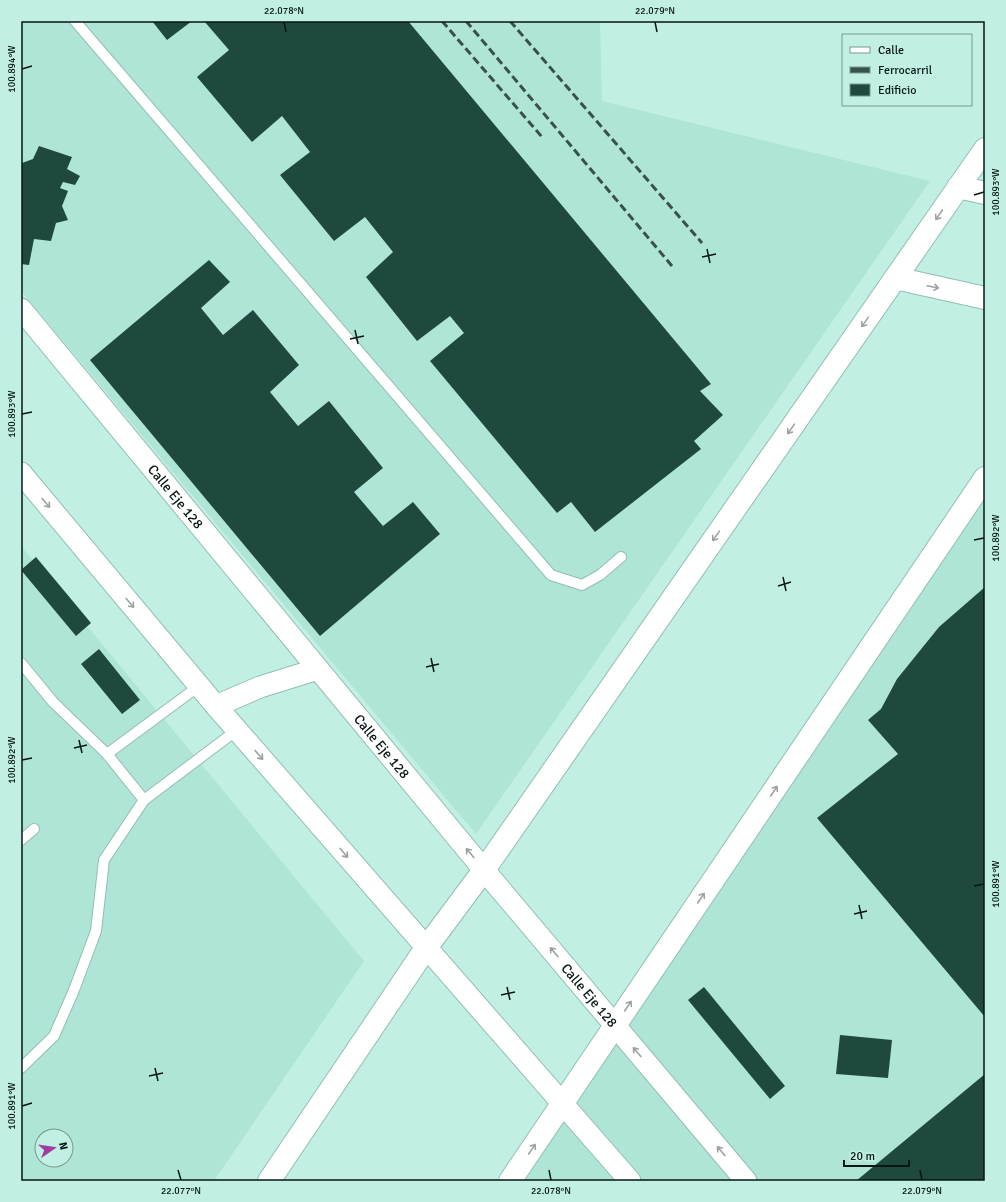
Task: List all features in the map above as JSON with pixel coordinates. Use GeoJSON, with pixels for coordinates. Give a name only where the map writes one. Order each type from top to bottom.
{"type":"FeatureCollection","features":[{"type":"Feature","properties":{"kind":"street"},"geometry":{"type":"LineString","coordinates":[[269,1181],[426,948],[484,870],[985,149]]}},
{"type":"Feature","properties":{"kind":"street"},"geometry":{"type":"LineString","coordinates":[[958,187],[985,193]]}},
{"type":"Feature","properties":{"kind":"street"},"geometry":{"type":"LineString","coordinates":[[895,278],[985,298]]}},
{"type":"Feature","properties":{"kind":"street","name":"Calle Eje 128"},"geometry":{"type":"LineString","coordinates":[[21,309],[484,870],[746,1181]]}},
{"type":"Feature","properties":{"kind":"street"},"geometry":{"type":"LineString","coordinates":[[21,473],[216,706],[630,1181]]}},
{"type":"Feature","properties":{"kind":"street"},"geometry":{"type":"LineString","coordinates":[[510,1181],[985,478]]}},
{"type":"Feature","properties":{"kind":"street"},"geometry":{"type":"LineString","coordinates":[[216,706],[260,687],[318,669]]}},
{"type":"Feature","properties":{"kind":"lane"},"geometry":{"type":"LineString","coordinates":[[75,21],[551,574],[582,585],[600,575],[621,557]]}},
{"type":"Feature","properties":{"kind":"lane"},"geometry":{"type":"LineString","coordinates":[[21,663],[53,702],[107,754],[144,800]]}},
{"type":"Feature","properties":{"kind":"lane"},"geometry":{"type":"LineString","coordinates":[[107,754],[199,686]]}},
{"type":"Feature","properties":{"kind":"lane"},"geometry":{"type":"LineString","coordinates":[[21,1068],[54,1036],[74,990],[96,931],[104,860],[144,800],[237,730]]}},
{"type":"Feature","properties":{"kind":"lane"},"geometry":{"type":"LineString","coordinates":[[21,840],[34,830]]}},
{"type":"Feature","properties":{"kind":"shaded area"},"geometry":{"type":"Polygon","coordinates":[[[21,21],[600,21],[602,101],[930,181],[476,834],[21,291],[21,21]]]}},
{"type":"Feature","properties":{"kind":"shaded area"},"geometry":{"type":"Polygon","coordinates":[[[985,475],[985,1181],[500,1181],[985,475]]]}},
{"type":"Feature","properties":{"kind":"shaded area"},"geometry":{"type":"Polygon","coordinates":[[[21,546],[364,961],[214,1181],[21,1181],[21,546]]]}},
{"type":"Feature","properties":{"kind":"building"},"geometry":{"type":"Polygon","coordinates":[[[152,21],[192,21],[167,40],[152,21]]]}},
{"type":"Feature","properties":{"kind":"building"},"geometry":{"type":"Polygon","coordinates":[[[204,21],[408,21],[711,384],[700,391],[723,415],[694,441],[701,449],[595,532],[571,502],[557,513],[430,361],[464,333],[450,316],[417,341],[366,277],[393,252],[365,217],[334,241],[280,175],[310,152],[282,116],[252,142],[197,77],[229,50],[204,21]]]}},
{"type":"Feature","properties":{"kind":"building"},"geometry":{"type":"Polygon","coordinates":[[[39,146],[72,157],[67,169],[80,176],[75,185],[63,182],[60,188],[68,191],[62,206],[68,220],[56,223],[51,241],[34,239],[29,265],[21,264],[21,165],[22,163],[33,159],[39,146]]]}},
{"type":"Feature","properties":{"kind":"building"},"geometry":{"type":"Polygon","coordinates":[[[209,260],[230,282],[201,308],[223,335],[253,310],[299,365],[270,392],[298,426],[329,401],[383,468],[354,492],[383,526],[413,502],[440,534],[320,636],[90,360],[209,260]]]}},
{"type":"Feature","properties":{"kind":"building"},"geometry":{"type":"Polygon","coordinates":[[[36,557],[91,623],[76,636],[21,570],[36,557]]]}},
{"type":"Feature","properties":{"kind":"building"},"geometry":{"type":"Polygon","coordinates":[[[985,587],[985,1017],[817,818],[898,754],[868,720],[881,709],[897,679],[939,627],[985,587]]]}},
{"type":"Feature","properties":{"kind":"building"},"geometry":{"type":"Polygon","coordinates":[[[99,649],[140,700],[122,714],[81,664],[99,649]]]}},
{"type":"Feature","properties":{"kind":"building"},"geometry":{"type":"Polygon","coordinates":[[[704,987],[785,1086],[770,1099],[688,1000],[704,987]]]}},
{"type":"Feature","properties":{"kind":"building"},"geometry":{"type":"Polygon","coordinates":[[[840,1035],[892,1040],[888,1078],[836,1074],[840,1035]]]}},
{"type":"Feature","properties":{"kind":"building"},"geometry":{"type":"Polygon","coordinates":[[[985,1074],[985,1181],[856,1181],[985,1074]]]}},
{"type":"Feature","properties":{"kind":"railway"},"geometry":{"type":"LineString","coordinates":[[442,21],[542,137]]}},
{"type":"Feature","properties":{"kind":"railway"},"geometry":{"type":"LineString","coordinates":[[466,21],[672,266]]}},
{"type":"Feature","properties":{"kind":"railway"},"geometry":{"type":"LineString","coordinates":[[510,21],[702,243]]}}]}
